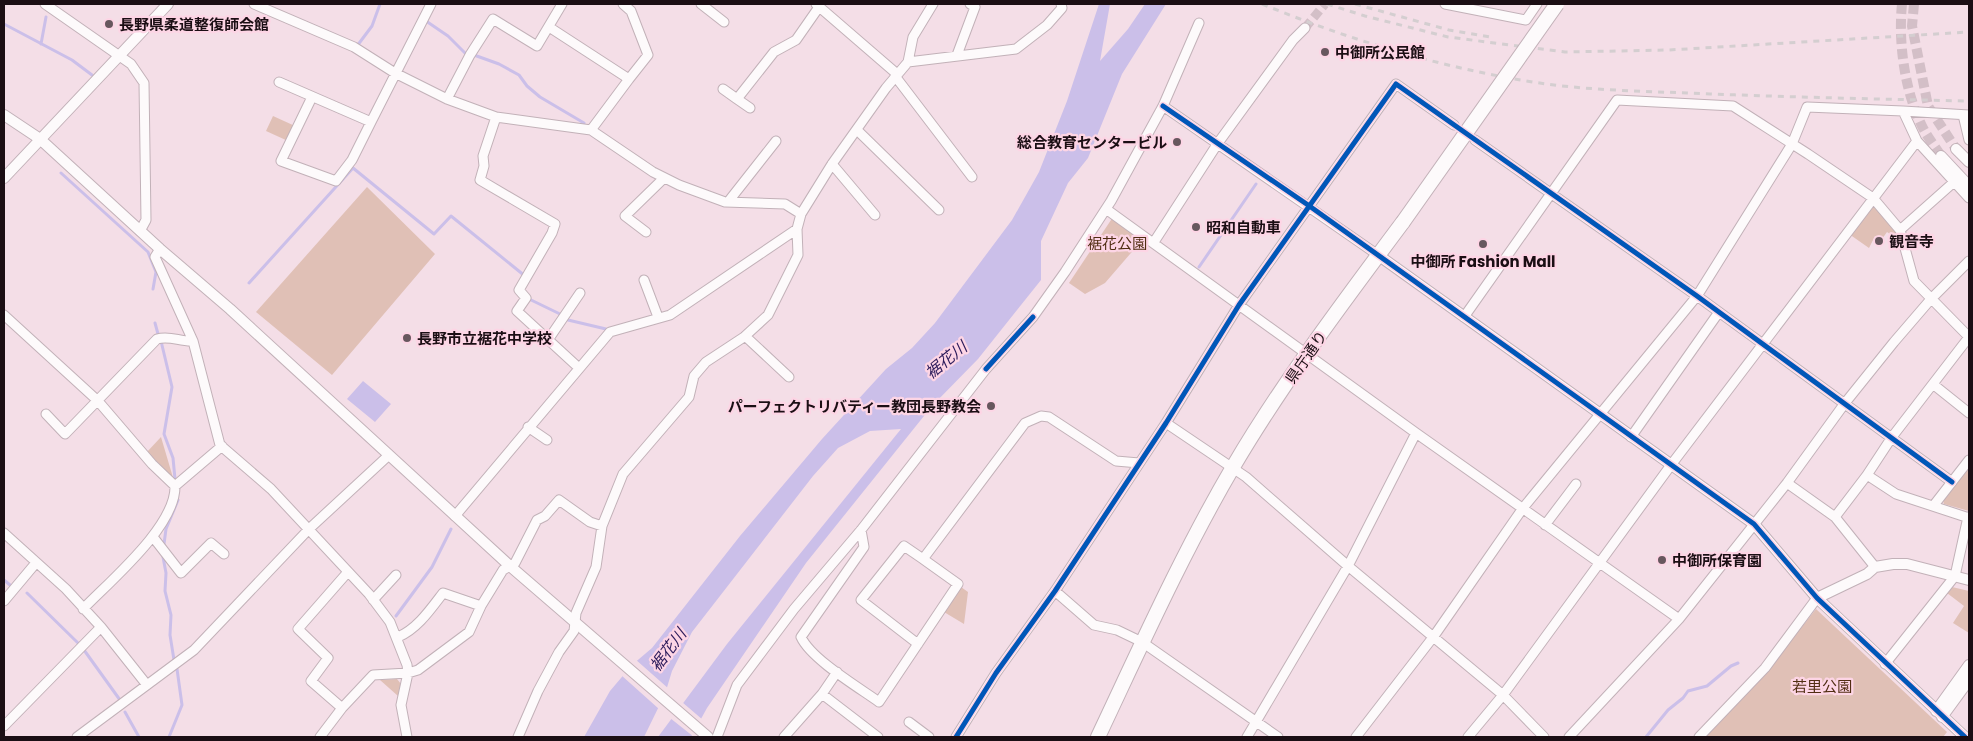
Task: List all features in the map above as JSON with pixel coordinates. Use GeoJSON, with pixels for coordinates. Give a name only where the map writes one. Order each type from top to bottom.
{"type":"FeatureCollection","features":[{"type":"Feature","properties":{"kind":"highway","name":"県庁通り"},"geometry":{"type":"LineString","coordinates":[[1098,737],[1193,538],[1233,467],[1308,355],[1557,4]]}},
{"type":"Feature","properties":{"kind":"street"},"geometry":{"type":"LineString","coordinates":[[45,4],[137,70],[144,83],[146,220],[140,231]]}},
{"type":"Feature","properties":{"kind":"street"},"geometry":{"type":"LineString","coordinates":[[4,178],[168,4]]}},
{"type":"Feature","properties":{"kind":"street"},"geometry":{"type":"LineString","coordinates":[[254,4],[345,43],[395,73],[447,99],[496,117],[591,130],[664,178],[728,202],[785,204],[801,214]]}},
{"type":"Feature","properties":{"kind":"street"},"geometry":{"type":"LineString","coordinates":[[312,97],[281,161],[336,181],[352,160],[431,4]]}},
{"type":"Feature","properties":{"kind":"street"},"geometry":{"type":"LineString","coordinates":[[447,99],[470,55],[493,19],[537,46],[562,4]]}},
{"type":"Feature","properties":{"kind":"street"},"geometry":{"type":"LineString","coordinates":[[591,130],[648,55],[631,11],[623,4]]}},
{"type":"Feature","properties":{"kind":"street"},"geometry":{"type":"LineString","coordinates":[[701,4],[724,22]]}},
{"type":"Feature","properties":{"kind":"street"},"geometry":{"type":"LineString","coordinates":[[518,737],[538,691],[559,652],[574,631],[574,621],[596,567],[602,526],[623,474],[688,397],[694,376],[706,362],[745,336],[768,315],[798,255],[797,228],[801,214],[832,164],[896,75],[908,62],[913,37],[933,4]]}},
{"type":"Feature","properties":{"kind":"street"},"geometry":{"type":"LineString","coordinates":[[957,55],[975,6],[970,4]]}},
{"type":"Feature","properties":{"kind":"street"},"geometry":{"type":"LineString","coordinates":[[908,62],[1016,48],[1048,26],[1062,8],[1061,4]]}},
{"type":"Feature","properties":{"kind":"street"},"geometry":{"type":"LineString","coordinates":[[1445,4],[1526,20],[1537,4]]}},
{"type":"Feature","properties":{"kind":"street"},"geometry":{"type":"LineString","coordinates":[[737,98],[774,52],[796,40],[817,5],[896,75],[972,177]]}},
{"type":"Feature","properties":{"kind":"street"},"geometry":{"type":"LineString","coordinates":[[717,737],[737,685],[794,608],[861,530],[986,369],[1033,317],[1065,272],[1106,209],[1163,106],[1199,23]]}},
{"type":"Feature","properties":{"kind":"street"},"geometry":{"type":"LineString","coordinates":[[548,26],[630,79]]}},
{"type":"Feature","properties":{"kind":"street"},"geometry":{"type":"LineString","coordinates":[[1154,242],[1218,143],[1293,40],[1305,28]]}},
{"type":"Feature","properties":{"kind":"street"},"geometry":{"type":"LineString","coordinates":[[279,82],[372,122]]}},
{"type":"Feature","properties":{"kind":"street"},"geometry":{"type":"LineString","coordinates":[[956,737],[996,673],[1055,591],[1166,423],[1239,305],[1308,205],[1396,84],[1454,125]]}},
{"type":"Feature","properties":{"kind":"street"},"geometry":{"type":"LineString","coordinates":[[723,88],[750,108]]}},
{"type":"Feature","properties":{"kind":"street"},"geometry":{"type":"LineString","coordinates":[[1464,317],[1617,100],[1733,106],[1873,198],[1900,230],[1914,281],[1969,337],[1934,385],[1892,437],[1867,476],[1835,517]]}},
{"type":"Feature","properties":{"kind":"street"},"geometry":{"type":"LineString","coordinates":[[1163,106],[1308,205],[1599,415],[1754,524],[1817,598],[1965,737]]}},
{"type":"Feature","properties":{"kind":"street"},"geometry":{"type":"LineString","coordinates":[[1356,737],[1434,636],[1523,508],[1697,296],[1792,144],[1807,107],[1966,115],[1969,140]]}},
{"type":"Feature","properties":{"kind":"street"},"geometry":{"type":"LineString","coordinates":[[1903,111],[1917,140],[1969,198]]}},
{"type":"Feature","properties":{"kind":"street"},"geometry":{"type":"LineString","coordinates":[[4,115],[40,139],[160,249],[230,309],[510,566],[707,736]]}},
{"type":"Feature","properties":{"kind":"street"},"geometry":{"type":"LineString","coordinates":[[496,117],[482,156],[484,166],[480,180],[555,224],[552,233],[519,290],[526,298],[517,311],[579,368]]}},
{"type":"Feature","properties":{"kind":"street"},"geometry":{"type":"LineString","coordinates":[[856,130],[939,210]]}},
{"type":"Feature","properties":{"kind":"street"},"geometry":{"type":"LineString","coordinates":[[1475,140],[1697,296],[1952,482]]}},
{"type":"Feature","properties":{"kind":"street"},"geometry":{"type":"LineString","coordinates":[[1468,737],[1503,695],[1598,564],[1917,140]]}},
{"type":"Feature","properties":{"kind":"street"},"geometry":{"type":"LineString","coordinates":[[728,202],[776,141]]}},
{"type":"Feature","properties":{"kind":"street"},"geometry":{"type":"LineString","coordinates":[[1956,149],[1969,162]]}},
{"type":"Feature","properties":{"kind":"street"},"geometry":{"type":"LineString","coordinates":[[1941,156],[1969,186]]}},
{"type":"Feature","properties":{"kind":"street"},"geometry":{"type":"LineString","coordinates":[[832,164],[874,215]]}},
{"type":"Feature","properties":{"kind":"street"},"geometry":{"type":"LineString","coordinates":[[646,232],[626,216],[664,178]]}},
{"type":"Feature","properties":{"kind":"street"},"geometry":{"type":"LineString","coordinates":[[1900,230],[1954,182]]}},
{"type":"Feature","properties":{"kind":"street"},"geometry":{"type":"LineString","coordinates":[[1106,209],[1523,508],[1598,564],[1679,619]]}},
{"type":"Feature","properties":{"kind":"street"},"geometry":{"type":"LineString","coordinates":[[455,516],[528,427],[610,332],[670,315],[797,228]]}},
{"type":"Feature","properties":{"kind":"street"},"geometry":{"type":"LineString","coordinates":[[160,249],[155,257],[193,341],[207,402],[222,446],[271,489],[309,529],[373,600],[390,622],[398,637],[408,673],[401,705],[407,737]]}},
{"type":"Feature","properties":{"kind":"street"},"geometry":{"type":"LineString","coordinates":[[1569,737],[1679,619],[1787,483],[1845,403],[1931,300],[1969,261]]}},
{"type":"Feature","properties":{"kind":"street"},"geometry":{"type":"LineString","coordinates":[[644,280],[658,317]]}},
{"type":"Feature","properties":{"kind":"street"},"geometry":{"type":"LineString","coordinates":[[548,340],[580,293]]}},
{"type":"Feature","properties":{"kind":"street"},"geometry":{"type":"LineString","coordinates":[[1631,437],[1719,312]]}},
{"type":"Feature","properties":{"kind":"street"},"geometry":{"type":"LineString","coordinates":[[4,315],[98,401],[152,464],[175,486],[176,498],[153,537],[83,609]]}},
{"type":"Feature","properties":{"kind":"street"},"geometry":{"type":"LineString","coordinates":[[745,336],[783,375]]}},
{"type":"Feature","properties":{"kind":"street"},"geometry":{"type":"LineString","coordinates":[[46,414],[65,434],[157,339],[164,337],[182,342],[193,341]]}},
{"type":"Feature","properties":{"kind":"street"},"geometry":{"type":"LineString","coordinates":[[1934,385],[1969,413]]}},
{"type":"Feature","properties":{"kind":"street"},"geometry":{"type":"LineString","coordinates":[[923,560],[1025,423],[1041,416],[1049,417],[1116,461],[1139,463]]}},
{"type":"Feature","properties":{"kind":"street"},"geometry":{"type":"LineString","coordinates":[[1166,423],[1233,467],[1503,695],[1544,737]]}},
{"type":"Feature","properties":{"kind":"street"},"geometry":{"type":"LineString","coordinates":[[528,427],[547,440]]}},
{"type":"Feature","properties":{"kind":"street"},"geometry":{"type":"LineString","coordinates":[[1247,737],[1348,566],[1416,433]]}},
{"type":"Feature","properties":{"kind":"street"},"geometry":{"type":"LineString","coordinates":[[175,486],[222,446]]}},
{"type":"Feature","properties":{"kind":"street"},"geometry":{"type":"LineString","coordinates":[[77,737],[194,650],[309,529],[389,455]]}},
{"type":"Feature","properties":{"kind":"street"},"geometry":{"type":"LineString","coordinates":[[1934,505],[1969,460]]}},
{"type":"Feature","properties":{"kind":"street"},"geometry":{"type":"LineString","coordinates":[[1867,476],[1896,494],[1969,517],[1955,576],[1886,664]]}},
{"type":"Feature","properties":{"kind":"street"},"geometry":{"type":"LineString","coordinates":[[1787,483],[1835,517],[1875,568]]}},
{"type":"Feature","properties":{"kind":"street"},"geometry":{"type":"LineString","coordinates":[[1545,525],[1576,484]]}},
{"type":"Feature","properties":{"kind":"street"},"geometry":{"type":"LineString","coordinates":[[320,737],[342,708],[373,675],[408,673],[418,670],[469,632],[481,606],[502,570],[515,563],[537,520],[545,516],[559,500],[590,522],[602,526]]}},
{"type":"Feature","properties":{"kind":"street"},"geometry":{"type":"LineString","coordinates":[[861,530],[864,547],[801,637],[806,646],[836,672],[879,702],[918,644],[958,584],[904,546],[861,600],[918,644]]}},
{"type":"Feature","properties":{"kind":"street"},"geometry":{"type":"LineString","coordinates":[[4,533],[35,564],[66,589],[102,628],[147,686]]}},
{"type":"Feature","properties":{"kind":"street"},"geometry":{"type":"LineString","coordinates":[[153,537],[181,573],[211,543],[224,554]]}},
{"type":"Feature","properties":{"kind":"street"},"geometry":{"type":"LineString","coordinates":[[4,601],[35,564]]}},
{"type":"Feature","properties":{"kind":"street"},"geometry":{"type":"LineString","coordinates":[[1699,737],[1765,668],[1817,598],[1867,574],[1875,568],[1893,564],[1907,564],[1969,580]]}},
{"type":"Feature","properties":{"kind":"street"},"geometry":{"type":"LineString","coordinates":[[342,708],[310,681],[328,658],[298,629],[347,573]]}},
{"type":"Feature","properties":{"kind":"street"},"geometry":{"type":"LineString","coordinates":[[373,600],[396,575]]}},
{"type":"Feature","properties":{"kind":"street"},"geometry":{"type":"LineString","coordinates":[[1055,591],[1094,625],[1117,630],[1142,642],[1278,737]]}},
{"type":"Feature","properties":{"kind":"street"},"geometry":{"type":"LineString","coordinates":[[398,637],[406,634],[427,615],[443,593],[481,606]]}},
{"type":"Feature","properties":{"kind":"street"},"geometry":{"type":"LineString","coordinates":[[4,726],[102,628]]}},
{"type":"Feature","properties":{"kind":"street"},"geometry":{"type":"LineString","coordinates":[[1939,714],[1969,665]]}},
{"type":"Feature","properties":{"kind":"street"},"geometry":{"type":"LineString","coordinates":[[784,737],[822,694],[836,672]]}},
{"type":"Feature","properties":{"kind":"street"},"geometry":{"type":"LineString","coordinates":[[1939,714],[1969,680]]}},
{"type":"Feature","properties":{"kind":"street"},"geometry":{"type":"LineString","coordinates":[[822,694],[878,737]]}},
{"type":"Feature","properties":{"kind":"street"},"geometry":{"type":"LineString","coordinates":[[909,722],[930,737]]}},
{"type":"Feature","properties":{"kind":"green space"},"geometry":{"type":"Polygon","coordinates":[[[273,116],[295,126],[288,141],[266,131],[273,116]]]}},
{"type":"Feature","properties":{"kind":"green space"},"geometry":{"type":"Polygon","coordinates":[[[367,187],[435,254],[332,375],[256,312],[367,187]]]}},
{"type":"Feature","properties":{"kind":"green space"},"geometry":{"type":"Polygon","coordinates":[[[1873,205],[1897,232],[1897,239],[1887,232],[1882,239],[1875,236],[1869,248],[1849,234],[1873,205]]]}},
{"type":"Feature","properties":{"kind":"green space","name":"裾花公園"},"geometry":{"type":"Polygon","coordinates":[[[1113,217],[1143,239],[1105,283],[1085,294],[1069,283],[1113,217]]]}},
{"type":"Feature","properties":{"kind":"green space"},"geometry":{"type":"Polygon","coordinates":[[[161,437],[174,481],[146,453],[161,437]]]}},
{"type":"Feature","properties":{"kind":"green space"},"geometry":{"type":"Polygon","coordinates":[[[1969,466],[1969,511],[1944,504],[1943,500],[1969,466]]]}},
{"type":"Feature","properties":{"kind":"green space"},"geometry":{"type":"Polygon","coordinates":[[[961,587],[968,592],[964,624],[944,612],[961,587]]]}},
{"type":"Feature","properties":{"kind":"green space"},"geometry":{"type":"Polygon","coordinates":[[[1952,587],[1969,591],[1969,633],[1953,623],[1964,606],[1947,593],[1952,587]]]}},
{"type":"Feature","properties":{"kind":"green space","name":"若里公園"},"geometry":{"type":"Polygon","coordinates":[[[1816,609],[1947,732],[1943,737],[1706,737],[1768,670],[1816,609]]]}},
{"type":"Feature","properties":{"kind":"green space"},"geometry":{"type":"Polygon","coordinates":[[[397,679],[401,684],[398,696],[380,680],[397,679]]]}},
{"type":"Feature","properties":{"kind":"water","name":"裾花川"},"geometry":{"type":"Polygon","coordinates":[[[1099,4],[1110,4],[1100,61],[1128,29],[1145,4],[1166,4],[1122,74],[1088,158],[1068,183],[1041,241],[1041,280],[978,359],[932,406],[806,563],[707,708],[691,737],[658,737],[727,644],[901,429],[870,431],[838,448],[813,476],[692,632],[672,671],[665,694],[644,737],[584,737],[610,691],[632,665],[652,648],[740,536],[822,439],[886,369],[912,348],[935,323],[1012,220],[1039,172],[1067,101],[1099,4]]]}},
{"type":"Feature","properties":{"kind":"water"},"geometry":{"type":"Polygon","coordinates":[[[363,381],[391,404],[375,422],[347,399],[363,381]]]}},
{"type":"Feature","properties":{"kind":"pier"},"geometry":{"type":"Polygon","coordinates":[[[635,659],[669,689],[659,709],[621,675],[635,659]]]}},
{"type":"Feature","properties":{"kind":"pier"},"geometry":{"type":"Polygon","coordinates":[[[682,702],[703,720],[694,737],[670,718],[682,702]]]}},
{"type":"Feature","properties":{"kind":"waterway"},"geometry":{"type":"LineString","coordinates":[[357,46],[372,26],[380,4]]}},
{"type":"Feature","properties":{"kind":"waterway"},"geometry":{"type":"LineString","coordinates":[[41,44],[46,17]]}},
{"type":"Feature","properties":{"kind":"waterway"},"geometry":{"type":"LineString","coordinates":[[426,21],[448,36],[466,54]]}},
{"type":"Feature","properties":{"kind":"waterway"},"geometry":{"type":"LineString","coordinates":[[4,24],[72,60],[92,75]]}},
{"type":"Feature","properties":{"kind":"waterway"},"geometry":{"type":"LineString","coordinates":[[474,55],[499,64],[519,75],[527,86],[540,97],[584,123]]}},
{"type":"Feature","properties":{"kind":"waterway"},"geometry":{"type":"LineString","coordinates":[[249,283],[353,168],[434,234],[451,216],[525,276]]}},
{"type":"Feature","properties":{"kind":"waterway"},"geometry":{"type":"LineString","coordinates":[[61,173],[148,252],[156,272],[153,289]]}},
{"type":"Feature","properties":{"kind":"waterway"},"geometry":{"type":"LineString","coordinates":[[1199,267],[1256,184]]}},
{"type":"Feature","properties":{"kind":"waterway"},"geometry":{"type":"LineString","coordinates":[[529,299],[560,314]]}},
{"type":"Feature","properties":{"kind":"waterway"},"geometry":{"type":"LineString","coordinates":[[568,320],[606,329]]}},
{"type":"Feature","properties":{"kind":"waterway"},"geometry":{"type":"LineString","coordinates":[[155,323],[158,334]]}},
{"type":"Feature","properties":{"kind":"waterway"},"geometry":{"type":"LineString","coordinates":[[161,341],[172,387],[164,434],[173,458],[175,479]]}},
{"type":"Feature","properties":{"kind":"waterway"},"geometry":{"type":"LineString","coordinates":[[164,544],[166,529],[178,500]]}},
{"type":"Feature","properties":{"kind":"waterway"},"geometry":{"type":"LineString","coordinates":[[396,616],[432,567],[451,529]]}},
{"type":"Feature","properties":{"kind":"waterway"},"geometry":{"type":"LineString","coordinates":[[163,557],[166,573],[165,591],[171,615],[170,635],[174,660]]}},
{"type":"Feature","properties":{"kind":"waterway"},"geometry":{"type":"LineString","coordinates":[[4,580],[10,585]]}},
{"type":"Feature","properties":{"kind":"waterway"},"geometry":{"type":"LineString","coordinates":[[27,593],[78,643]]}},
{"type":"Feature","properties":{"kind":"waterway"},"geometry":{"type":"LineString","coordinates":[[84,650],[120,700]]}},
{"type":"Feature","properties":{"kind":"waterway"},"geometry":{"type":"LineString","coordinates":[[1646,737],[1668,710],[1683,698],[1688,691],[1707,686],[1731,666],[1738,663]]}},
{"type":"Feature","properties":{"kind":"waterway"},"geometry":{"type":"LineString","coordinates":[[169,737],[182,705],[177,669]]}},
{"type":"Feature","properties":{"kind":"waterway"},"geometry":{"type":"LineString","coordinates":[[125,712],[139,737]]}},
{"type":"Feature","properties":{"kind":"tunnel"},"geometry":{"type":"LineString","coordinates":[[1305,28],[1325,4]]}},
{"type":"Feature","properties":{"kind":"tunnel"},"geometry":{"type":"LineString","coordinates":[[1902,4],[1902,52],[1912,101],[1924,130],[1941,156]]}},
{"type":"Feature","properties":{"kind":"tunnel"},"geometry":{"type":"LineString","coordinates":[[1914,4],[1912,26],[1928,106],[1956,149]]}},
{"type":"Feature","properties":{"kind":"railway"},"geometry":{"type":"LineString","coordinates":[[1262,4],[1328,29],[1395,51],[1463,69],[1552,85],[1648,92],[1969,101]]}},
{"type":"Feature","properties":{"kind":"railway"},"geometry":{"type":"LineString","coordinates":[[1327,4],[1365,16],[1448,37],[1565,52],[1669,50],[1969,32]]}},
{"type":"Feature","properties":{"kind":"railway"},"geometry":{"type":"LineString","coordinates":[[1355,4],[1449,30],[1491,37]]}},
{"type":"Feature","properties":{"kind":"cycle path"},"geometry":{"type":"LineString","coordinates":[[956,737],[996,673],[1055,591],[1166,423],[1239,305],[1396,84],[1697,296],[1952,482]]}},
{"type":"Feature","properties":{"kind":"cycle path"},"geometry":{"type":"LineString","coordinates":[[1163,106],[1308,205],[1754,524],[1817,598],[1965,737]]}},
{"type":"Feature","properties":{"kind":"cycle path"},"geometry":{"type":"LineString","coordinates":[[986,369],[1033,317]]}},
{"type":"Feature","properties":{"kind":"place","name":"長野県柔道整復師会館"},"geometry":{"type":"Point","coordinates":[109,24]}},
{"type":"Feature","properties":{"kind":"place","name":"中御所公民館"},"geometry":{"type":"Point","coordinates":[1325,52]}},
{"type":"Feature","properties":{"kind":"place","name":"総合教育センタービル"},"geometry":{"type":"Point","coordinates":[1177,142]}},
{"type":"Feature","properties":{"kind":"place","name":"昭和自動車"},"geometry":{"type":"Point","coordinates":[1196,227]}},
{"type":"Feature","properties":{"kind":"place","name":"観音寺"},"geometry":{"type":"Point","coordinates":[1879,241]}},
{"type":"Feature","properties":{"kind":"place","name":"中御所 Fashion Mall"},"geometry":{"type":"Point","coordinates":[1483,244]}},
{"type":"Feature","properties":{"kind":"place","name":"長野市立裾花中学校"},"geometry":{"type":"Point","coordinates":[407,338]}},
{"type":"Feature","properties":{"kind":"place","name":"パーフェクトリバティー教団長野教会"},"geometry":{"type":"Point","coordinates":[991,406]}},
{"type":"Feature","properties":{"kind":"place","name":"中御所保育園"},"geometry":{"type":"Point","coordinates":[1662,560]}}]}
